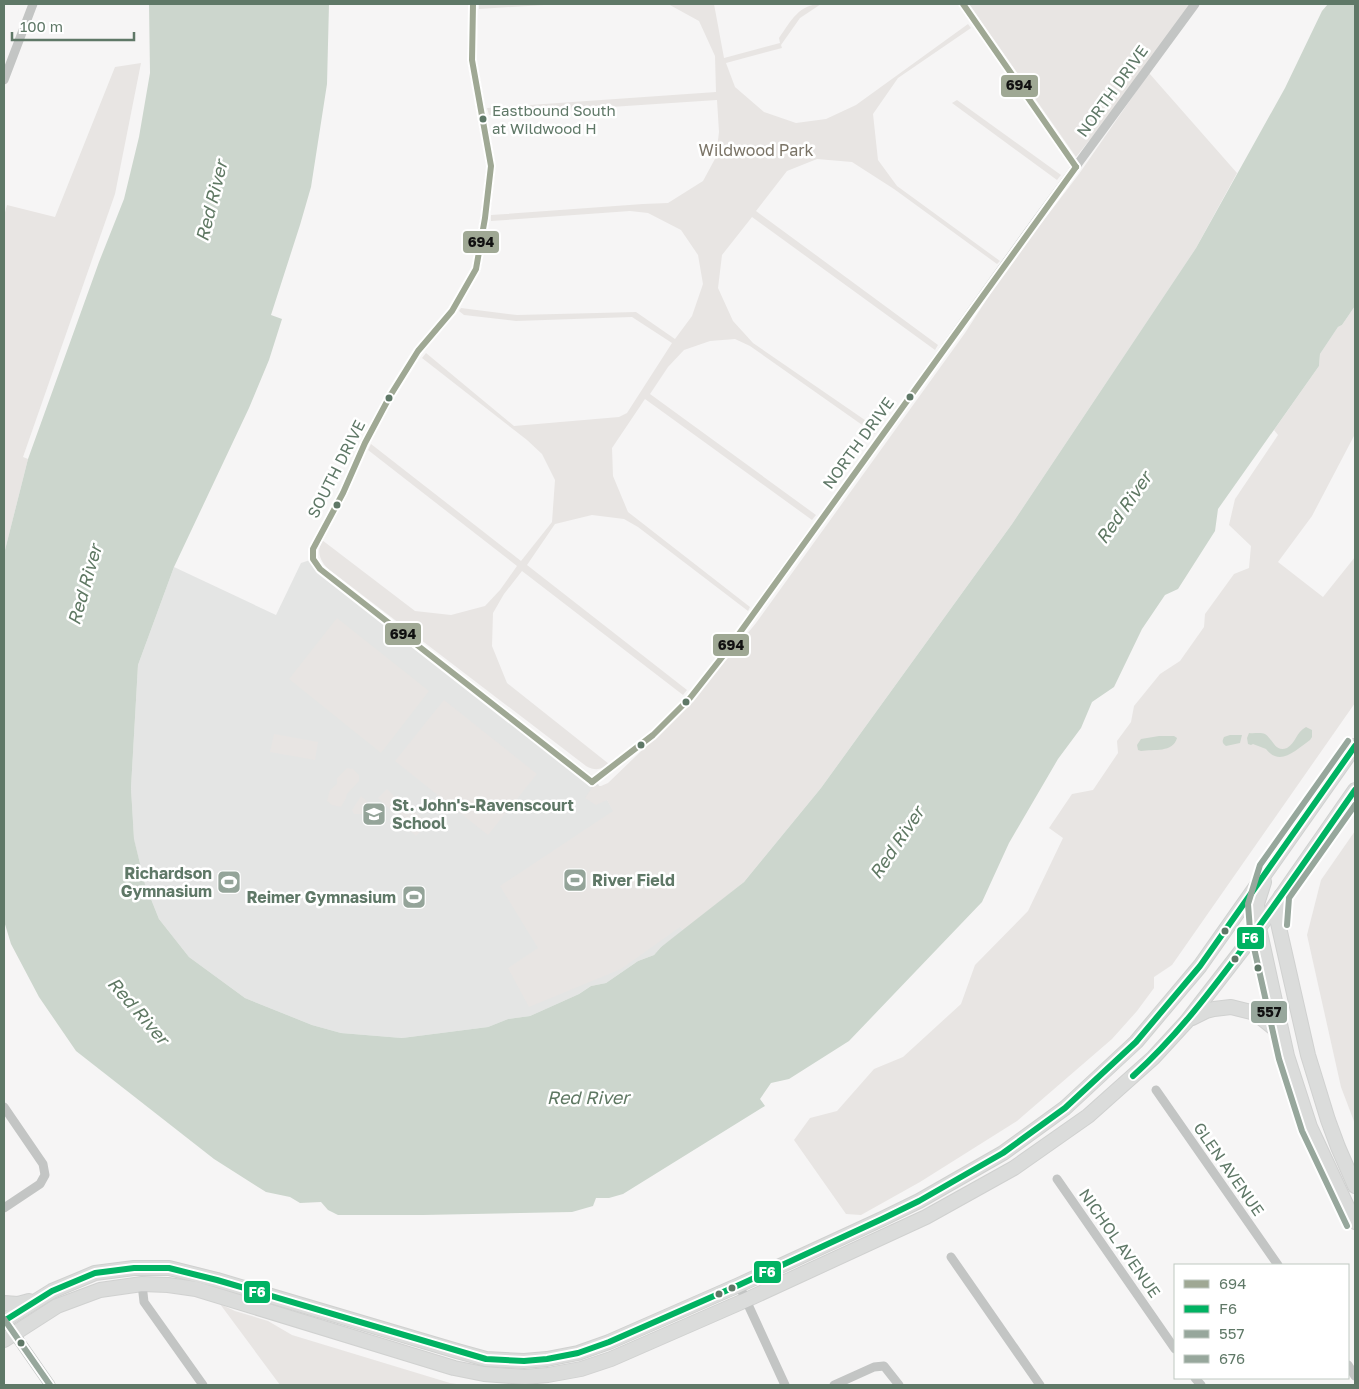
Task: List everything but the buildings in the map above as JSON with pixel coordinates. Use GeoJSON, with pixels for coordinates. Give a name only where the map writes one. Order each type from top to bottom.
{"type":"FeatureCollection","features":[{"type":"Feature","properties":{"kind":"main road"},"geometry":{"type":"LineString","coordinates":[[4,1320],[52,1291],[95,1273],[134,1268],[169,1268],[198,1274],[486,1359],[524,1361],[547,1359],[578,1353],[609,1342],[739,1286],[919,1201],[1010,1148],[1065,1108],[1136,1042],[1200,966],[1355,746]]}},
{"type":"Feature","properties":{"kind":"main road"},"geometry":{"type":"LineString","coordinates":[[9,1336],[58,1306],[100,1290],[142,1284],[168,1284],[196,1289],[454,1368],[525,1381],[581,1369],[611,1359],[746,1300],[926,1217],[1019,1165],[1088,1116],[1153,1058],[1187,1021],[1259,928],[1355,790]]}},
{"type":"Feature","properties":{"kind":"main road"},"geometry":{"type":"LineString","coordinates":[[1268,869],[1257,904],[1259,928],[1287,1056],[1310,1127],[1355,1222]]}},
{"type":"Feature","properties":{"kind":"main road"},"geometry":{"type":"LineString","coordinates":[[1281,895],[1278,923],[1317,1088],[1338,1147],[1355,1186]]}},
{"type":"Feature","properties":{"kind":"main road"},"geometry":{"type":"LineString","coordinates":[[1187,1021],[1214,1009],[1231,1007],[1255,1013],[1275,1029],[1287,1056]]}},
{"type":"Feature","properties":{"kind":"main road"},"geometry":{"type":"LineString","coordinates":[[1319,1146],[1324,1140],[1331,1139],[1338,1147]]}},
{"type":"Feature","properties":{"kind":"main road"},"geometry":{"type":"LineString","coordinates":[[1010,1148],[1019,1165]]}},
{"type":"Feature","properties":{"kind":"main road"},"geometry":{"type":"LineString","coordinates":[[4,1303],[18,1304],[38,1300]]}},
{"type":"Feature","properties":{"kind":"street"},"geometry":{"type":"LineString","coordinates":[[4,80],[33,4]]}},
{"type":"Feature","properties":{"kind":"street","name":"SOUTH DRIVE"},"geometry":{"type":"LineString","coordinates":[[472,4],[472,60],[491,166],[485,218],[476,269],[452,311],[418,351],[390,396],[365,443],[343,493],[317,540],[313,549],[313,559],[320,569],[592,782]]}},
{"type":"Feature","properties":{"kind":"street"},"geometry":{"type":"LineString","coordinates":[[963,4],[1076,166]]}},
{"type":"Feature","properties":{"kind":"street","name":"NORTH DRIVE"},"geometry":{"type":"LineString","coordinates":[[592,782],[653,735],[690,698],[723,656],[1195,4]]}},
{"type":"Feature","properties":{"kind":"street","name":"GLEN AVENUE"},"geometry":{"type":"LineString","coordinates":[[1156,1090],[1277,1264]]}},
{"type":"Feature","properties":{"kind":"street"},"geometry":{"type":"LineString","coordinates":[[4,1107],[43,1164],[45,1175],[40,1184],[4,1208]]}},
{"type":"Feature","properties":{"kind":"street","name":"NICHOL AVENUE"},"geometry":{"type":"LineString","coordinates":[[1057,1179],[1174,1348]]}},
{"type":"Feature","properties":{"kind":"street"},"geometry":{"type":"LineString","coordinates":[[951,1257],[1040,1385]]}},
{"type":"Feature","properties":{"kind":"street"},"geometry":{"type":"LineString","coordinates":[[142,1284],[144,1302],[202,1385]]}},
{"type":"Feature","properties":{"kind":"street"},"geometry":{"type":"LineString","coordinates":[[739,1286],[785,1385]]}},
{"type":"Feature","properties":{"kind":"street"},"geometry":{"type":"LineString","coordinates":[[4,1320],[9,1336],[50,1385]]}},
{"type":"Feature","properties":{"kind":"street"},"geometry":{"type":"LineString","coordinates":[[524,1361],[525,1381]]}},
{"type":"Feature","properties":{"kind":"street"},"geometry":{"type":"LineString","coordinates":[[834,1385],[874,1367],[884,1366],[899,1385]]}},
{"type":"Feature","properties":{"kind":"shaded area","name":"St. John's-Ravenscourt School"},"geometry":{"type":"Polygon","coordinates":[[[313,559],[320,569],[594,777],[683,931],[661,947],[654,955],[638,961],[606,983],[591,986],[579,994],[530,1016],[508,1019],[488,1027],[402,1038],[341,1033],[312,1025],[245,998],[189,957],[159,919],[145,884],[134,840],[131,788],[138,665],[174,567],[276,615],[301,563],[313,559]]]}},
{"type":"Feature","properties":{"kind":"green space"},"geometry":{"type":"Polygon","coordinates":[[[479,4],[560,4],[479,9],[479,4]]]}},
{"type":"Feature","properties":{"kind":"green space","name":"Wildwood Park"},"geometry":{"type":"Polygon","coordinates":[[[668,4],[714,4],[724,58],[780,43],[779,38],[801,10],[821,4],[800,18],[781,45],[782,48],[726,63],[735,87],[764,112],[796,123],[826,119],[856,105],[968,24],[971,28],[898,78],[873,114],[878,160],[897,186],[1000,261],[997,264],[894,189],[852,162],[817,159],[787,171],[756,211],[938,345],[935,350],[752,217],[722,255],[718,288],[733,321],[753,343],[878,429],[875,434],[750,346],[735,339],[710,341],[684,350],[668,367],[650,394],[816,515],[812,520],[645,399],[612,448],[613,476],[628,512],[750,607],[748,611],[638,527],[624,519],[592,515],[555,524],[527,565],[687,690],[683,695],[522,571],[504,594],[493,613],[492,646],[507,683],[609,764],[601,769],[592,769],[327,568],[322,561],[319,551],[322,540],[415,611],[451,615],[485,606],[500,590],[517,566],[368,450],[371,444],[521,561],[552,522],[555,480],[542,454],[527,440],[422,358],[426,353],[514,426],[619,417],[627,413],[672,343],[632,317],[516,321],[464,315],[459,311],[461,308],[517,315],[636,312],[675,339],[692,316],[703,284],[698,255],[681,230],[648,213],[630,211],[491,221],[491,215],[668,203],[703,181],[716,157],[719,132],[717,100],[489,115],[487,108],[716,92],[715,56],[699,21],[668,4]]]}},
{"type":"Feature","properties":{"kind":"green space"},"geometry":{"type":"Polygon","coordinates":[[[969,4],[1195,4],[1146,70],[1076,157],[969,4]]]}},
{"type":"Feature","properties":{"kind":"green space"},"geometry":{"type":"Polygon","coordinates":[[[141,63],[115,194],[23,457],[28,459],[4,554],[4,216],[7,205],[55,217],[115,67],[141,63]]]}},
{"type":"Feature","properties":{"kind":"green space"},"geometry":{"type":"Polygon","coordinates":[[[1149,73],[1237,173],[1196,248],[1012,524],[821,788],[744,882],[683,931],[680,927],[621,969],[529,1007],[508,968],[538,948],[500,886],[613,811],[607,800],[596,805],[585,798],[593,786],[601,786],[608,783],[689,705],[756,623],[965,333],[1014,257],[1079,174],[1149,73]]]}},
{"type":"Feature","properties":{"kind":"green space"},"geometry":{"type":"Polygon","coordinates":[[[957,100],[1061,175],[1057,180],[952,103],[957,100]]]}},
{"type":"Feature","properties":{"kind":"green space"},"geometry":{"type":"Polygon","coordinates":[[[1355,306],[1355,434],[1312,516],[1278,562],[1323,597],[1355,557],[1355,703],[1172,965],[1154,977],[1154,988],[1112,1039],[1017,1121],[920,1182],[861,1215],[846,1214],[794,1140],[810,1118],[837,1111],[874,1069],[903,1057],[961,1004],[975,965],[1028,911],[1063,838],[1049,828],[1072,794],[1093,790],[1118,753],[1117,741],[1131,722],[1134,706],[1160,674],[1180,661],[1204,627],[1205,614],[1234,574],[1249,568],[1251,546],[1229,525],[1235,499],[1278,435],[1274,430],[1319,366],[1320,354],[1355,306]]]}},
{"type":"Feature","properties":{"kind":"green space"},"geometry":{"type":"Polygon","coordinates":[[[337,618],[429,691],[381,753],[289,679],[337,618]]]}},
{"type":"Feature","properties":{"kind":"green space"},"geometry":{"type":"Polygon","coordinates":[[[444,700],[537,774],[488,835],[395,761],[444,700]]]}},
{"type":"Feature","properties":{"kind":"green space"},"geometry":{"type":"Polygon","coordinates":[[[274,734],[318,742],[315,760],[270,752],[274,734]]]}},
{"type":"Feature","properties":{"kind":"green space"},"geometry":{"type":"Polygon","coordinates":[[[347,768],[353,769],[359,775],[359,781],[347,794],[341,807],[332,805],[327,801],[330,790],[337,784],[337,778],[347,768]]]}},
{"type":"Feature","properties":{"kind":"green space"},"geometry":{"type":"Polygon","coordinates":[[[387,789],[403,805],[394,813],[378,798],[387,789]]]}},
{"type":"Feature","properties":{"kind":"green space"},"geometry":{"type":"Polygon","coordinates":[[[361,796],[369,803],[366,814],[354,814],[352,810],[361,796]]]}},
{"type":"Feature","properties":{"kind":"green space"},"geometry":{"type":"Polygon","coordinates":[[[408,805],[428,824],[416,836],[396,817],[408,805]]]}},
{"type":"Feature","properties":{"kind":"green space"},"geometry":{"type":"Polygon","coordinates":[[[1355,831],[1355,1124],[1341,1087],[1307,935],[1321,880],[1355,831]]]}},
{"type":"Feature","properties":{"kind":"green space"},"geometry":{"type":"Polygon","coordinates":[[[220,1304],[235,1311],[268,1321],[292,1335],[450,1383],[463,1385],[280,1385],[220,1304]]]}},
{"type":"Feature","properties":{"kind":"water","name":"Red River"},"geometry":{"type":"Polygon","coordinates":[[[149,4],[329,4],[327,84],[311,187],[271,315],[282,319],[269,360],[249,408],[174,567],[138,665],[131,788],[134,839],[145,884],[159,919],[189,957],[245,998],[312,1025],[341,1033],[402,1038],[488,1027],[508,1019],[530,1016],[579,994],[591,986],[606,983],[638,961],[654,955],[661,947],[744,882],[821,788],[1012,524],[1196,248],[1285,88],[1322,11],[1328,4],[1355,4],[1355,306],[1320,354],[1319,366],[1218,509],[1215,531],[1178,589],[1165,595],[1142,629],[1114,687],[1092,702],[1081,728],[1058,759],[1009,843],[982,902],[849,1041],[789,1079],[771,1083],[760,1099],[765,1106],[623,1194],[609,1198],[596,1198],[593,1206],[572,1212],[338,1215],[328,1210],[321,1202],[300,1203],[290,1197],[266,1192],[214,1159],[76,1051],[39,997],[11,944],[4,921],[4,554],[28,459],[99,262],[124,199],[139,137],[150,73],[149,4]]]}},
{"type":"Feature","properties":{"kind":"water"},"geometry":{"type":"Polygon","coordinates":[[[1306,727],[1312,730],[1310,740],[1294,752],[1282,757],[1277,757],[1266,749],[1253,744],[1248,744],[1247,738],[1249,733],[1261,733],[1268,736],[1280,749],[1287,748],[1306,727]]]}},
{"type":"Feature","properties":{"kind":"water"},"geometry":{"type":"Polygon","coordinates":[[[1230,735],[1242,735],[1240,743],[1226,746],[1223,743],[1223,738],[1230,735]]]}},
{"type":"Feature","properties":{"kind":"water"},"geometry":{"type":"Polygon","coordinates":[[[1174,736],[1177,738],[1172,746],[1167,748],[1138,750],[1137,745],[1141,739],[1174,736]]]}},
{"type":"Feature","properties":{"kind":"transit line","name":"694"},"geometry":{"type":"LineString","coordinates":[[473,4],[472,60],[491,166],[485,218],[476,269],[452,311],[418,351],[390,396],[365,443],[343,493],[313,549],[313,559],[320,569],[592,782]]}},
{"type":"Feature","properties":{"kind":"transit line","name":"694"},"geometry":{"type":"LineString","coordinates":[[963,4],[1076,167]]}},
{"type":"Feature","properties":{"kind":"transit line","name":"694"},"geometry":{"type":"LineString","coordinates":[[592,782],[653,735],[690,698],[723,656],[1076,167]]}},
{"type":"Feature","properties":{"kind":"transit line","name":"557"},"geometry":{"type":"LineString","coordinates":[[1347,1226],[1302,1131],[1279,1059],[1250,930],[1248,904],[1260,865],[1348,741]]}},
{"type":"Feature","properties":{"kind":"transit line","name":"F6"},"geometry":{"type":"LineString","coordinates":[[4,1321],[52,1291],[95,1273],[134,1268],[169,1268],[217,1280],[486,1359],[524,1361],[547,1359],[578,1353],[609,1342],[739,1285],[919,1201],[1003,1153],[1065,1108],[1136,1042],[1200,966],[1355,746]]}},
{"type":"Feature","properties":{"kind":"transit line","name":"F6"},"geometry":{"type":"LineString","coordinates":[[1133,1076],[1190,1017],[1215,985],[1270,912],[1355,790]]}},
{"type":"Feature","properties":{"kind":"transit line","name":"557"},"geometry":{"type":"LineString","coordinates":[[1287,925],[1289,898],[1355,805]]}},
{"type":"Feature","properties":{"kind":"transit line","name":"676"},"geometry":{"type":"LineString","coordinates":[[4,1319],[50,1385]]}},
{"type":"Feature","properties":{"kind":"place","name":"Eastbound South at Wildwood H"},"geometry":{"type":"Point","coordinates":[483,119]}},
{"type":"Feature","properties":{"kind":"place","name":"St. John's-Ravenscourt School"},"geometry":{"type":"Point","coordinates":[374,814]}},
{"type":"Feature","properties":{"kind":"place","name":"River Field"},"geometry":{"type":"Point","coordinates":[575,880]}},
{"type":"Feature","properties":{"kind":"place","name":"Richardson Gymnasium"},"geometry":{"type":"Point","coordinates":[229,882]}},
{"type":"Feature","properties":{"kind":"place","name":"Reimer Gymnasium"},"geometry":{"type":"Point","coordinates":[414,897]}}]}
